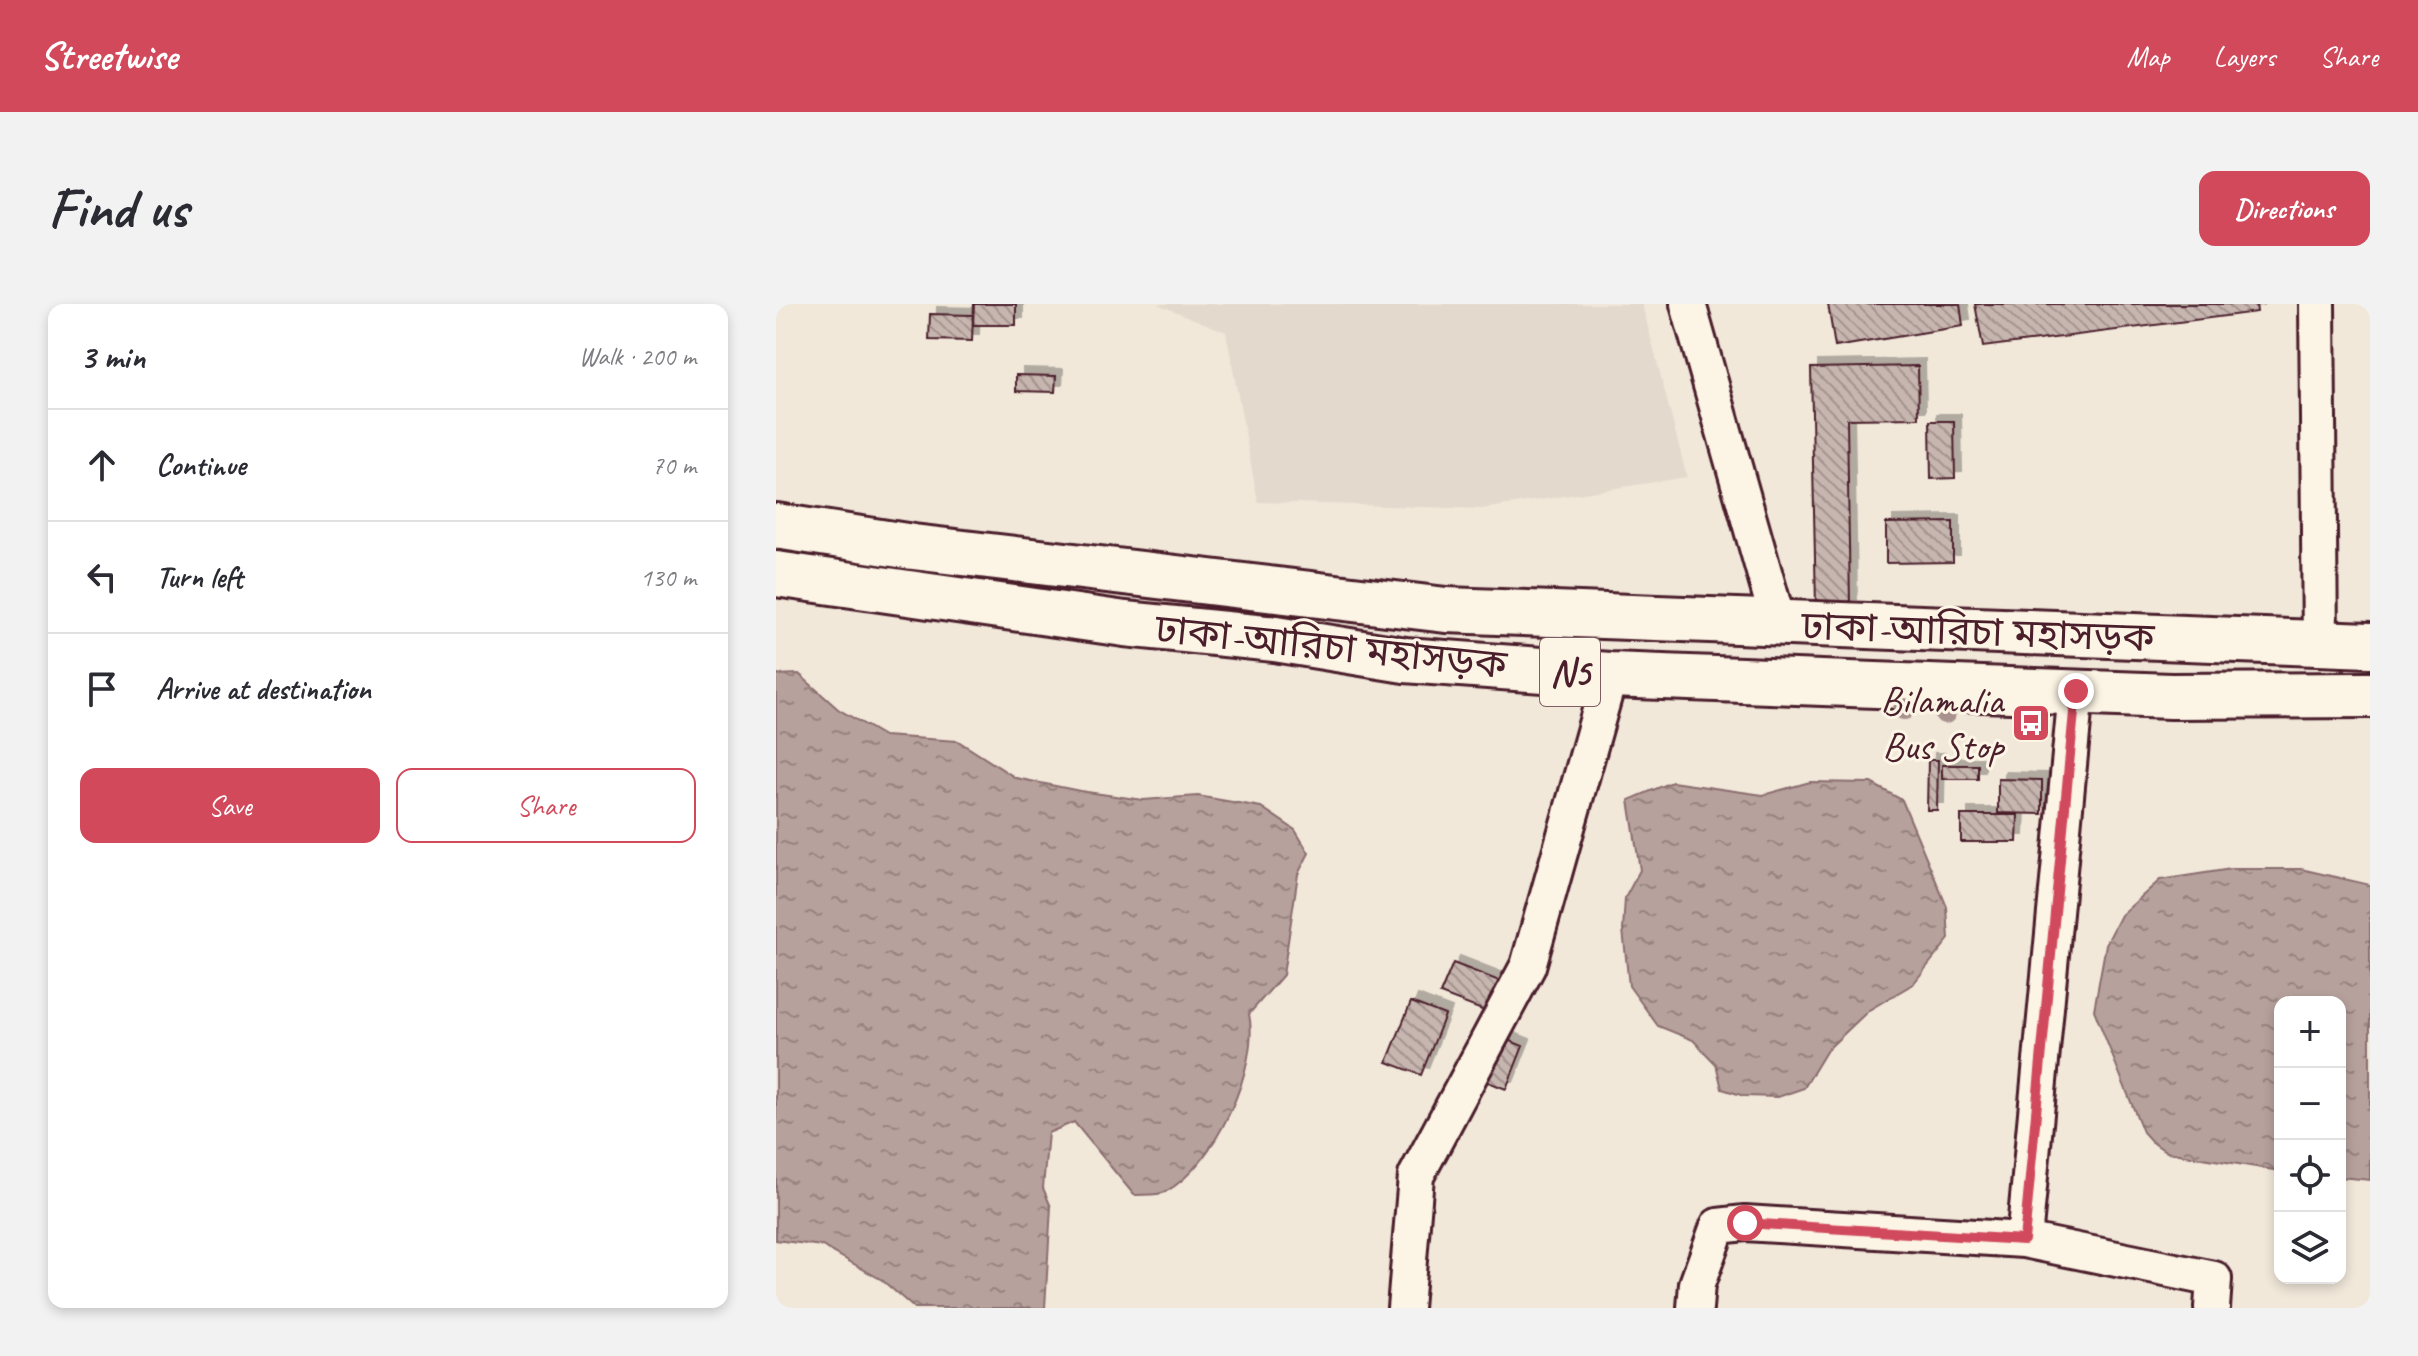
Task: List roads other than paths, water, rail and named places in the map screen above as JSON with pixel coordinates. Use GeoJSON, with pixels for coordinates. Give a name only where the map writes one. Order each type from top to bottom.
{"type":"FeatureCollection","features":[{"type":"Feature","properties":{"kind":"highway","name":"ঢাকা-আরিচা মহাসড়ক"},"geometry":{"type":"LineString","coordinates":[[776,526],[944,551],[1446,610],[2370,645]]}},
{"type":"Feature","properties":{"kind":"highway","name":"ঢাকা-আরিচা মহাসড়ক"},"geometry":{"type":"LineString","coordinates":[[776,574],[1125,624],[1275,639],[1405,660],[1610,675],[2171,696],[2370,695]]}},
{"type":"Feature","properties":{"kind":"street"},"geometry":{"type":"LineString","coordinates":[[1688,304],[1779,625]]}},
{"type":"Feature","properties":{"kind":"street"},"geometry":{"type":"LineString","coordinates":[[2317,304],[2320,645]]}},
{"type":"Feature","properties":{"kind":"street"},"geometry":{"type":"LineString","coordinates":[[1405,1308],[1416,1176],[1528,966],[1610,675]]}},
{"type":"Feature","properties":{"kind":"street"},"geometry":{"type":"LineString","coordinates":[[2024,1240],[2076,691]]}},
{"type":"Feature","properties":{"kind":"street"},"geometry":{"type":"LineString","coordinates":[[1695,1308],[1697,1284],[1718,1226],[1745,1223],[2024,1240],[2214,1279],[2212,1308]]}},
{"type":"Feature","properties":{"kind":"water"},"geometry":{"type":"Polygon","coordinates":[[[799,674],[838,709],[884,736],[958,741],[1016,778],[1080,791],[1143,800],[1198,796],[1261,807],[1295,830],[1309,853],[1298,874],[1283,975],[1249,1014],[1251,1036],[1240,1087],[1230,1113],[1200,1161],[1165,1192],[1134,1195],[1074,1122],[1048,1133],[1043,1188],[1051,1207],[1045,1308],[914,1308],[882,1280],[822,1246],[776,1240],[776,675],[799,674]]]}},
{"type":"Feature","properties":{"kind":"water"},"geometry":{"type":"Polygon","coordinates":[[[1672,782],[1763,795],[1810,782],[1871,783],[1902,800],[1947,907],[1949,939],[1913,984],[1869,1010],[1827,1050],[1804,1088],[1778,1097],[1744,1096],[1722,1089],[1716,1064],[1693,1040],[1658,1026],[1629,986],[1623,930],[1625,898],[1640,870],[1629,800],[1672,782]]]}},
{"type":"Feature","properties":{"kind":"water"},"geometry":{"type":"Polygon","coordinates":[[[2231,869],[2301,869],[2370,885],[2370,1180],[2346,1178],[2346,996],[2274,996],[2274,1170],[2167,1152],[2143,1132],[2094,1010],[2106,944],[2121,915],[2160,880],[2231,869]]]}},
{"type":"Feature","properties":{"kind":"place","name":"Bilamalia Bus Stop"},"geometry":{"type":"Point","coordinates":[2031,723]}}]}
